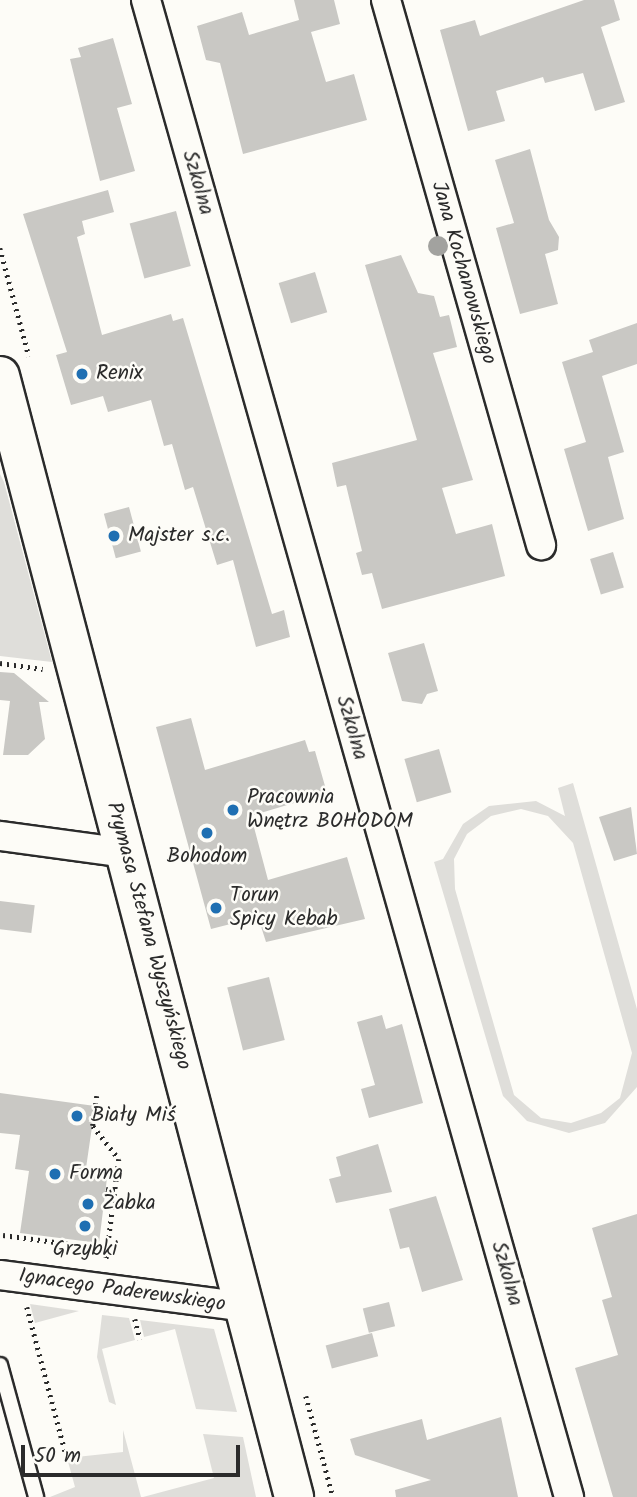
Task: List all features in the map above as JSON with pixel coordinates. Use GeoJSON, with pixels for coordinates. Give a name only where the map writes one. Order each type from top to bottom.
{"type":"FeatureCollection","features":[{"type":"Feature","properties":{"kind":"main road","name":"Prymasa Stefana Wyszyńskiego"},"geometry":{"type":"LineString","coordinates":[[0,376],[7,432],[126,853],[295,1497]]}},
{"type":"Feature","properties":{"kind":"street","name":"Szkolna"},"geometry":{"type":"LineString","coordinates":[[146,0],[569,1497]]}},
{"type":"Feature","properties":{"kind":"street","name":"Jana Kochanowskiego"},"geometry":{"type":"LineString","coordinates":[[386,0],[541,545]]}},
{"type":"Feature","properties":{"kind":"street"},"geometry":{"type":"LineString","coordinates":[[0,836],[126,853]]}},
{"type":"Feature","properties":{"kind":"street","name":"Ignacego Paderewskiego"},"geometry":{"type":"LineString","coordinates":[[0,1275],[245,1307]]}},
{"type":"Feature","properties":{"kind":"lane"},"geometry":{"type":"LineString","coordinates":[[0,1365],[36,1497]]}},
{"type":"Feature","properties":{"kind":"path"},"geometry":{"type":"LineString","coordinates":[[97,1096],[93,1126],[119,1159],[102,1288]]}},
{"type":"Feature","properties":{"kind":"path"},"geometry":{"type":"LineString","coordinates":[[106,1189],[115,1191]]}},
{"type":"Feature","properties":{"kind":"path"},"geometry":{"type":"LineString","coordinates":[[3,1235],[107,1249]]}},
{"type":"Feature","properties":{"kind":"path"},"geometry":{"type":"LineString","coordinates":[[24,1300],[67,1458]]}},
{"type":"Feature","properties":{"kind":"path"},"geometry":{"type":"LineString","coordinates":[[134,1314],[141,1339]]}},
{"type":"Feature","properties":{"kind":"shaded area"},"geometry":{"type":"Polygon","coordinates":[[[0,474],[4,482],[52,662],[0,656],[0,474]]]}},
{"type":"Feature","properties":{"kind":"shaded area"},"geometry":{"type":"Polygon","coordinates":[[[573,783],[637,1009],[637,1087],[605,1123],[569,1133],[527,1121],[503,1096],[434,862],[443,859],[463,824],[489,806],[536,801],[565,816],[558,788],[573,783]],[[521,809],[491,816],[467,834],[454,859],[455,889],[514,1095],[541,1118],[571,1123],[601,1113],[620,1098],[632,1053],[573,843],[548,816],[521,809]]]}},
{"type":"Feature","properties":{"kind":"shaded area"},"geometry":{"type":"Polygon","coordinates":[[[30,1304],[79,1311],[35,1323],[30,1304]]]}},
{"type":"Feature","properties":{"kind":"shaded area"},"geometry":{"type":"Polygon","coordinates":[[[102,1315],[129,1318],[135,1340],[102,1349],[116,1405],[109,1402],[97,1357],[102,1315]]]}},
{"type":"Feature","properties":{"kind":"shaded area"},"geometry":{"type":"Polygon","coordinates":[[[140,1320],[214,1329],[237,1412],[196,1409],[175,1329],[144,1337],[140,1320]]]}},
{"type":"Feature","properties":{"kind":"shaded area"},"geometry":{"type":"Polygon","coordinates":[[[123,1430],[141,1497],[50,1497],[75,1487],[67,1458],[123,1452],[123,1430]]]}},
{"type":"Feature","properties":{"kind":"shaded area"},"geometry":{"type":"Polygon","coordinates":[[[203,1434],[243,1437],[256,1497],[143,1497],[214,1478],[203,1434]]]}},
{"type":"Feature","properties":{"kind":"building"},"geometry":{"type":"Polygon","coordinates":[[[294,0],[334,0],[340,24],[311,32],[326,82],[354,74],[367,120],[243,154],[220,63],[206,60],[197,26],[242,12],[249,35],[299,20],[294,0]]]}},
{"type":"Feature","properties":{"kind":"building"},"geometry":{"type":"Polygon","coordinates":[[[584,0],[614,0],[620,20],[601,27],[625,102],[595,111],[583,73],[545,83],[543,77],[496,91],[505,121],[468,131],[440,30],[475,20],[480,36],[584,0]]]}},
{"type":"Feature","properties":{"kind":"building"},"geometry":{"type":"Polygon","coordinates":[[[113,38],[132,104],[117,108],[135,171],[100,181],[70,59],[81,57],[78,48],[113,38]]]}},
{"type":"Feature","properties":{"kind":"building"},"geometry":{"type":"Polygon","coordinates":[[[530,149],[549,220],[559,237],[558,250],[545,254],[558,304],[520,314],[496,228],[514,223],[495,160],[530,149]]]}},
{"type":"Feature","properties":{"kind":"building"},"geometry":{"type":"Polygon","coordinates":[[[108,190],[114,212],[82,221],[85,234],[77,237],[102,335],[171,314],[173,321],[183,318],[272,614],[284,610],[290,637],[256,647],[233,560],[217,565],[193,487],[185,490],[172,444],[164,446],[151,400],[108,412],[103,396],[71,405],[56,355],[67,352],[23,214],[108,190]]]}},
{"type":"Feature","properties":{"kind":"building"},"geometry":{"type":"Polygon","coordinates":[[[176,211],[191,266],[144,278],[130,223],[176,211]]]}},
{"type":"Feature","properties":{"kind":"building"},"geometry":{"type":"Polygon","coordinates":[[[401,255],[418,293],[434,296],[440,317],[449,315],[457,347],[433,353],[473,480],[442,488],[456,534],[492,524],[505,576],[382,609],[372,573],[362,575],[356,553],[362,551],[346,485],[337,487],[332,463],[417,440],[365,265],[401,255]]]}},
{"type":"Feature","properties":{"kind":"building"},"geometry":{"type":"Polygon","coordinates":[[[315,272],[327,312],[291,323],[279,283],[315,272]]]}},
{"type":"Feature","properties":{"kind":"building"},"geometry":{"type":"Polygon","coordinates":[[[637,323],[637,364],[602,376],[624,452],[608,457],[624,519],[588,531],[564,449],[586,442],[562,362],[593,352],[589,340],[637,323]]]}},
{"type":"Feature","properties":{"kind":"building"},"geometry":{"type":"Polygon","coordinates":[[[129,507],[141,551],[116,558],[104,514],[129,507]]]}},
{"type":"Feature","properties":{"kind":"building"},"geometry":{"type":"Polygon","coordinates":[[[613,552],[624,587],[601,594],[590,559],[613,552]]]}},
{"type":"Feature","properties":{"kind":"building"},"geometry":{"type":"Polygon","coordinates":[[[424,643],[438,691],[427,694],[422,704],[402,701],[388,653],[424,643]]]}},
{"type":"Feature","properties":{"kind":"building"},"geometry":{"type":"Polygon","coordinates":[[[0,672],[14,673],[49,702],[39,702],[45,739],[28,755],[3,755],[10,701],[0,700],[0,672]]]}},
{"type":"Feature","properties":{"kind":"building"},"geometry":{"type":"Polygon","coordinates":[[[191,718],[205,770],[305,740],[309,752],[315,751],[327,793],[251,816],[268,880],[347,857],[365,919],[266,942],[258,917],[211,929],[156,727],[191,718]]]}},
{"type":"Feature","properties":{"kind":"building"},"geometry":{"type":"Polygon","coordinates":[[[439,749],[451,792],[417,802],[404,759],[439,749]]]}},
{"type":"Feature","properties":{"kind":"building"},"geometry":{"type":"Polygon","coordinates":[[[631,807],[637,854],[614,861],[599,817],[631,807]]]}},
{"type":"Feature","properties":{"kind":"building"},"geometry":{"type":"Polygon","coordinates":[[[0,901],[35,905],[31,933],[0,929],[0,901]]]}},
{"type":"Feature","properties":{"kind":"building"},"geometry":{"type":"Polygon","coordinates":[[[269,977],[285,1040],[243,1050],[227,987],[269,977]]]}},
{"type":"Feature","properties":{"kind":"building"},"geometry":{"type":"Polygon","coordinates":[[[382,1015],[386,1029],[402,1024],[423,1103],[369,1118],[361,1089],[375,1085],[357,1022],[382,1015]]]}},
{"type":"Feature","properties":{"kind":"building"},"geometry":{"type":"Polygon","coordinates":[[[0,1093],[95,1106],[85,1175],[107,1178],[99,1243],[20,1233],[29,1171],[15,1169],[20,1135],[0,1133],[0,1093]]]}},
{"type":"Feature","properties":{"kind":"building"},"geometry":{"type":"Polygon","coordinates":[[[378,1144],[392,1192],[336,1203],[329,1179],[341,1176],[336,1157],[378,1144]]]}},
{"type":"Feature","properties":{"kind":"building"},"geometry":{"type":"Polygon","coordinates":[[[436,1196],[463,1280],[422,1292],[409,1247],[400,1249],[389,1209],[436,1196]]]}},
{"type":"Feature","properties":{"kind":"building"},"geometry":{"type":"Polygon","coordinates":[[[637,1214],[637,1497],[613,1497],[575,1368],[618,1355],[602,1300],[612,1297],[592,1228],[637,1214]]]}},
{"type":"Feature","properties":{"kind":"building"},"geometry":{"type":"Polygon","coordinates":[[[389,1302],[395,1326],[369,1333],[363,1309],[389,1302]]]}},
{"type":"Feature","properties":{"kind":"building"},"geometry":{"type":"Polygon","coordinates":[[[372,1333],[378,1356],[332,1369],[326,1345],[372,1333]]]}},
{"type":"Feature","properties":{"kind":"building"},"geometry":{"type":"Polygon","coordinates":[[[501,1417],[518,1497],[396,1497],[395,1490],[431,1480],[355,1455],[350,1439],[422,1419],[427,1440],[501,1417]]]}},
{"type":"Feature","properties":{"kind":"place","name":"Renix"},"geometry":{"type":"Point","coordinates":[82,374]}},
{"type":"Feature","properties":{"kind":"place","name":"Majster s.c."},"geometry":{"type":"Point","coordinates":[114,536]}},
{"type":"Feature","properties":{"kind":"place","name":"Pracownia Wnętrz BOHODOM"},"geometry":{"type":"Point","coordinates":[233,810]}},
{"type":"Feature","properties":{"kind":"place","name":"Bohodom"},"geometry":{"type":"Point","coordinates":[207,833]}},
{"type":"Feature","properties":{"kind":"place","name":"Torun Spicy Kebab"},"geometry":{"type":"Point","coordinates":[216,908]}},
{"type":"Feature","properties":{"kind":"place","name":"Biały Miś"},"geometry":{"type":"Point","coordinates":[77,1116]}},
{"type":"Feature","properties":{"kind":"place","name":"Forma"},"geometry":{"type":"Point","coordinates":[55,1174]}},
{"type":"Feature","properties":{"kind":"place","name":"Żabka"},"geometry":{"type":"Point","coordinates":[88,1204]}},
{"type":"Feature","properties":{"kind":"place","name":"Grzybki"},"geometry":{"type":"Point","coordinates":[85,1226]}}]}
